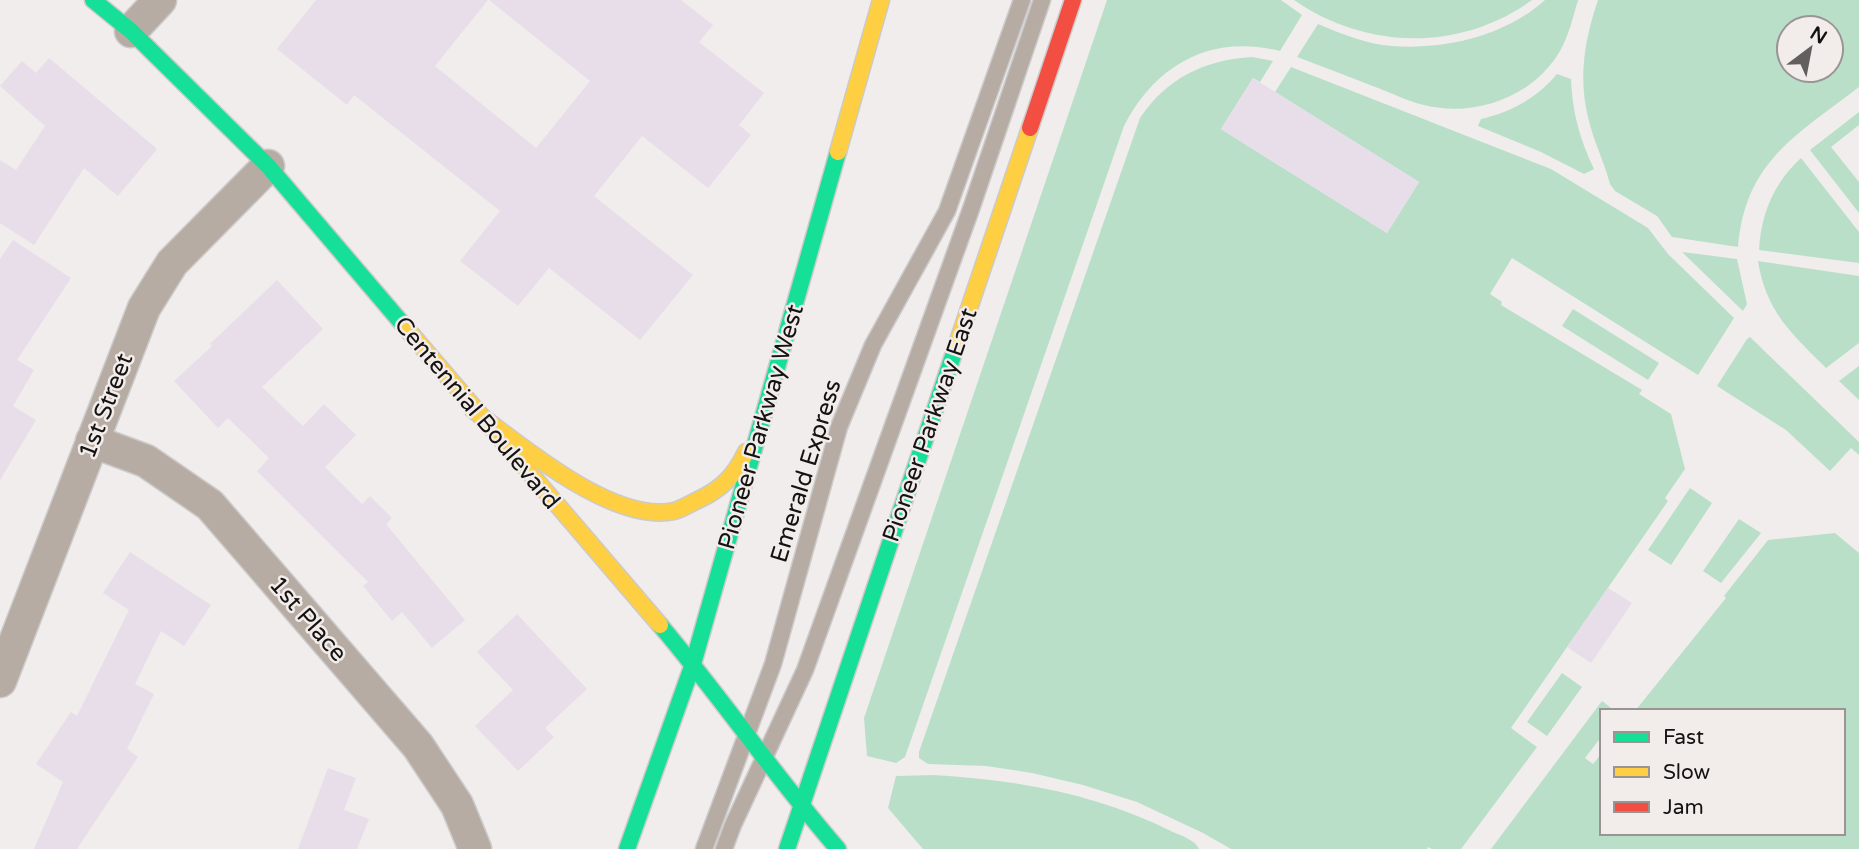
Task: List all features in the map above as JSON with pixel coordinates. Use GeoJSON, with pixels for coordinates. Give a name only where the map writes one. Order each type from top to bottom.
{"type":"FeatureCollection","features":[{"type":"Feature","properties":{"kind":"main road","name":"Centennial Boulevard"},"geometry":{"type":"LineString","coordinates":[[93,0],[131,31],[268,166],[473,410],[693,664],[802,807],[838,849]]}},
{"type":"Feature","properties":{"kind":"main road","name":"Pioneer Parkway West"},"geometry":{"type":"LineString","coordinates":[[627,849],[693,664],[881,0]]}},
{"type":"Feature","properties":{"kind":"main road","name":"Pioneer Parkway East"},"geometry":{"type":"LineString","coordinates":[[787,849],[1073,0]]}},
{"type":"Feature","properties":{"kind":"main road"},"geometry":{"type":"LineString","coordinates":[[473,410],[559,472],[601,497],[644,513],[675,511],[713,493],[737,471],[764,415]]}},
{"type":"Feature","properties":{"kind":"street"},"geometry":{"type":"LineString","coordinates":[[131,31],[160,0]]}},
{"type":"Feature","properties":{"kind":"street","name":"1st Street"},"geometry":{"type":"LineString","coordinates":[[0,681],[144,308],[172,263],[268,166]]}},
{"type":"Feature","properties":{"kind":"street","name":"1st Place"},"geometry":{"type":"LineString","coordinates":[[92,441],[146,461],[210,505],[418,746],[457,805],[475,849]]}},
{"type":"Feature","properties":{"kind":"lane","name":"Emerald Express"},"geometry":{"type":"LineString","coordinates":[[704,849],[773,664],[839,427],[873,345],[947,211],[1022,0]]}},
{"type":"Feature","properties":{"kind":"lane"},"geometry":{"type":"LineString","coordinates":[[724,849],[805,670],[936,309],[1042,0]]}},
{"type":"Feature","properties":{"kind":"green space"},"geometry":{"type":"Polygon","coordinates":[[[1107,0],[1281,0],[1302,15],[1280,51],[1231,47],[1188,59],[1152,86],[1124,126],[905,757],[896,763],[867,756],[864,718],[1107,0]]]}},
{"type":"Feature","properties":{"kind":"green space"},"geometry":{"type":"Polygon","coordinates":[[[1294,0],[1532,0],[1504,17],[1475,29],[1444,36],[1413,38],[1382,36],[1351,28],[1294,0]]]}},
{"type":"Feature","properties":{"kind":"green space"},"geometry":{"type":"Polygon","coordinates":[[[1545,0],[1578,0],[1560,51],[1535,81],[1519,92],[1482,106],[1463,109],[1419,104],[1297,57],[1318,24],[1373,43],[1433,46],[1493,31],[1512,23],[1545,0]]]}},
{"type":"Feature","properties":{"kind":"green space"},"geometry":{"type":"Polygon","coordinates":[[[1598,0],[1859,0],[1859,87],[1795,136],[1763,171],[1751,192],[1738,247],[1672,237],[1657,216],[1615,191],[1610,184],[1590,126],[1585,102],[1583,72],[1586,43],[1598,0]]]}},
{"type":"Feature","properties":{"kind":"green space"},"geometry":{"type":"Polygon","coordinates":[[[1252,57],[1273,61],[1260,82],[1253,78],[1221,129],[1387,233],[1419,182],[1275,92],[1291,67],[1551,169],[1648,228],[1668,254],[1734,318],[1698,375],[1512,258],[1490,294],[1502,302],[1501,305],[1642,390],[1639,394],[1671,414],[1685,469],[1665,498],[1668,501],[1511,728],[1537,747],[1461,849],[1231,849],[1137,802],[1083,785],[986,766],[928,764],[919,758],[1140,118],[1162,92],[1188,74],[1218,62],[1252,57]]]}},
{"type":"Feature","properties":{"kind":"green space"},"geometry":{"type":"Polygon","coordinates":[[[1557,74],[1571,79],[1578,125],[1594,169],[1584,174],[1541,152],[1478,126],[1481,119],[1513,108],[1532,97],[1557,74]]]}},
{"type":"Feature","properties":{"kind":"green space"},"geometry":{"type":"Polygon","coordinates":[[[1859,112],[1859,125],[1831,147],[1859,182],[1859,213],[1810,150],[1859,112]]]}},
{"type":"Feature","properties":{"kind":"green space"},"geometry":{"type":"Polygon","coordinates":[[[1801,158],[1859,232],[1859,263],[1759,250],[1766,211],[1776,188],[1801,158]]]}},
{"type":"Feature","properties":{"kind":"green space"},"geometry":{"type":"Polygon","coordinates":[[[1682,252],[1737,259],[1747,304],[1743,311],[1682,252]]]}},
{"type":"Feature","properties":{"kind":"green space"},"geometry":{"type":"Polygon","coordinates":[[[1758,261],[1859,276],[1859,343],[1826,368],[1782,321],[1767,294],[1758,261]]]}},
{"type":"Feature","properties":{"kind":"green space"},"geometry":{"type":"Polygon","coordinates":[[[1573,309],[1659,363],[1648,380],[1562,326],[1573,309]]]}},
{"type":"Feature","properties":{"kind":"green space"},"geometry":{"type":"Polygon","coordinates":[[[1750,337],[1859,442],[1859,455],[1851,448],[1830,471],[1786,430],[1717,386],[1750,337]]]}},
{"type":"Feature","properties":{"kind":"green space"},"geometry":{"type":"Polygon","coordinates":[[[1859,366],[1859,400],[1839,381],[1859,366]]]}},
{"type":"Feature","properties":{"kind":"green space"},"geometry":{"type":"Polygon","coordinates":[[[1690,488],[1712,503],[1671,565],[1648,550],[1690,488]]]}},
{"type":"Feature","properties":{"kind":"green space"},"geometry":{"type":"Polygon","coordinates":[[[1739,519],[1761,533],[1721,583],[1703,571],[1739,519]]]}},
{"type":"Feature","properties":{"kind":"green space"},"geometry":{"type":"Polygon","coordinates":[[[1835,533],[1859,553],[1859,849],[1491,849],[1602,701],[1612,709],[1600,709],[1600,739],[1585,758],[1593,764],[1600,755],[1600,835],[1845,835],[1845,709],[1637,709],[1726,598],[1724,596],[1768,540],[1835,533]]]}},
{"type":"Feature","properties":{"kind":"green space"},"geometry":{"type":"Polygon","coordinates":[[[1562,673],[1582,687],[1547,736],[1527,722],[1562,673]]]}},
{"type":"Feature","properties":{"kind":"green space"},"geometry":{"type":"Polygon","coordinates":[[[934,775],[1026,785],[1086,799],[1145,819],[1188,839],[1199,849],[923,849],[888,808],[896,776],[934,775]]]}},
{"type":"Feature","properties":{"kind":"building"},"geometry":{"type":"Polygon","coordinates":[[[316,0],[488,0],[435,66],[536,148],[590,81],[489,0],[681,0],[713,25],[699,42],[764,93],[739,125],[751,135],[708,188],[642,136],[594,196],[693,275],[640,340],[549,268],[518,306],[460,261],[500,211],[354,95],[347,105],[277,49],[316,0]]]}},
{"type":"Feature","properties":{"kind":"building"},"geometry":{"type":"Polygon","coordinates":[[[49,58],[157,149],[118,196],[84,168],[34,245],[0,223],[0,160],[16,170],[45,126],[0,86],[22,61],[36,73],[49,58]]]}},
{"type":"Feature","properties":{"kind":"building"},"geometry":{"type":"Polygon","coordinates":[[[1253,78],[1419,182],[1387,233],[1221,129],[1253,78]]]}},
{"type":"Feature","properties":{"kind":"building"},"geometry":{"type":"Polygon","coordinates":[[[13,240],[71,278],[17,360],[34,370],[13,406],[36,420],[0,480],[0,259],[13,240]]]}},
{"type":"Feature","properties":{"kind":"building"},"geometry":{"type":"Polygon","coordinates":[[[277,280],[323,329],[262,387],[303,426],[324,404],[356,435],[325,467],[362,504],[370,496],[392,518],[386,524],[465,620],[432,648],[402,612],[392,621],[363,586],[368,582],[257,471],[269,458],[228,418],[218,428],[174,381],[277,280]]]}},
{"type":"Feature","properties":{"kind":"building"},"geometry":{"type":"Polygon","coordinates":[[[130,552],[211,605],[184,646],[161,631],[135,684],[154,694],[127,749],[138,757],[77,849],[34,849],[63,782],[36,764],[71,712],[77,716],[129,610],[103,593],[130,552]]]}},
{"type":"Feature","properties":{"kind":"building"},"geometry":{"type":"Polygon","coordinates":[[[1608,588],[1632,603],[1591,663],[1567,647],[1608,588]]]}},
{"type":"Feature","properties":{"kind":"building"},"geometry":{"type":"Polygon","coordinates":[[[517,614],[587,689],[545,728],[554,737],[518,771],[475,726],[513,690],[477,652],[517,614]]]}},
{"type":"Feature","properties":{"kind":"building"},"geometry":{"type":"Polygon","coordinates":[[[328,768],[356,778],[344,810],[369,819],[357,849],[298,849],[328,768]]]}},
{"type":"Feature","properties":{"kind":"traffic: fast"},"geometry":{"type":"LineString","coordinates":[[93,0],[131,31],[268,166],[406,328]]}},
{"type":"Feature","properties":{"kind":"traffic: fast"},"geometry":{"type":"LineString","coordinates":[[627,849],[693,664],[838,152]]}},
{"type":"Feature","properties":{"kind":"traffic: fast"},"geometry":{"type":"LineString","coordinates":[[787,849],[957,344]]}},
{"type":"Feature","properties":{"kind":"traffic: fast"},"geometry":{"type":"LineString","coordinates":[[660,625],[838,849]]}},
{"type":"Feature","properties":{"kind":"traffic: slow"},"geometry":{"type":"LineString","coordinates":[[838,152],[881,0]]}},
{"type":"Feature","properties":{"kind":"traffic: slow"},"geometry":{"type":"LineString","coordinates":[[957,344],[1030,128]]}},
{"type":"Feature","properties":{"kind":"traffic: slow"},"geometry":{"type":"LineString","coordinates":[[406,328],[660,625]]}},
{"type":"Feature","properties":{"kind":"traffic: slow"},"geometry":{"type":"LineString","coordinates":[[473,410],[568,478],[623,506],[650,512],[674,511],[707,496],[732,474],[746,452]]}},
{"type":"Feature","properties":{"kind":"traffic: jam"},"geometry":{"type":"LineString","coordinates":[[1030,128],[1073,0]]}}]}
